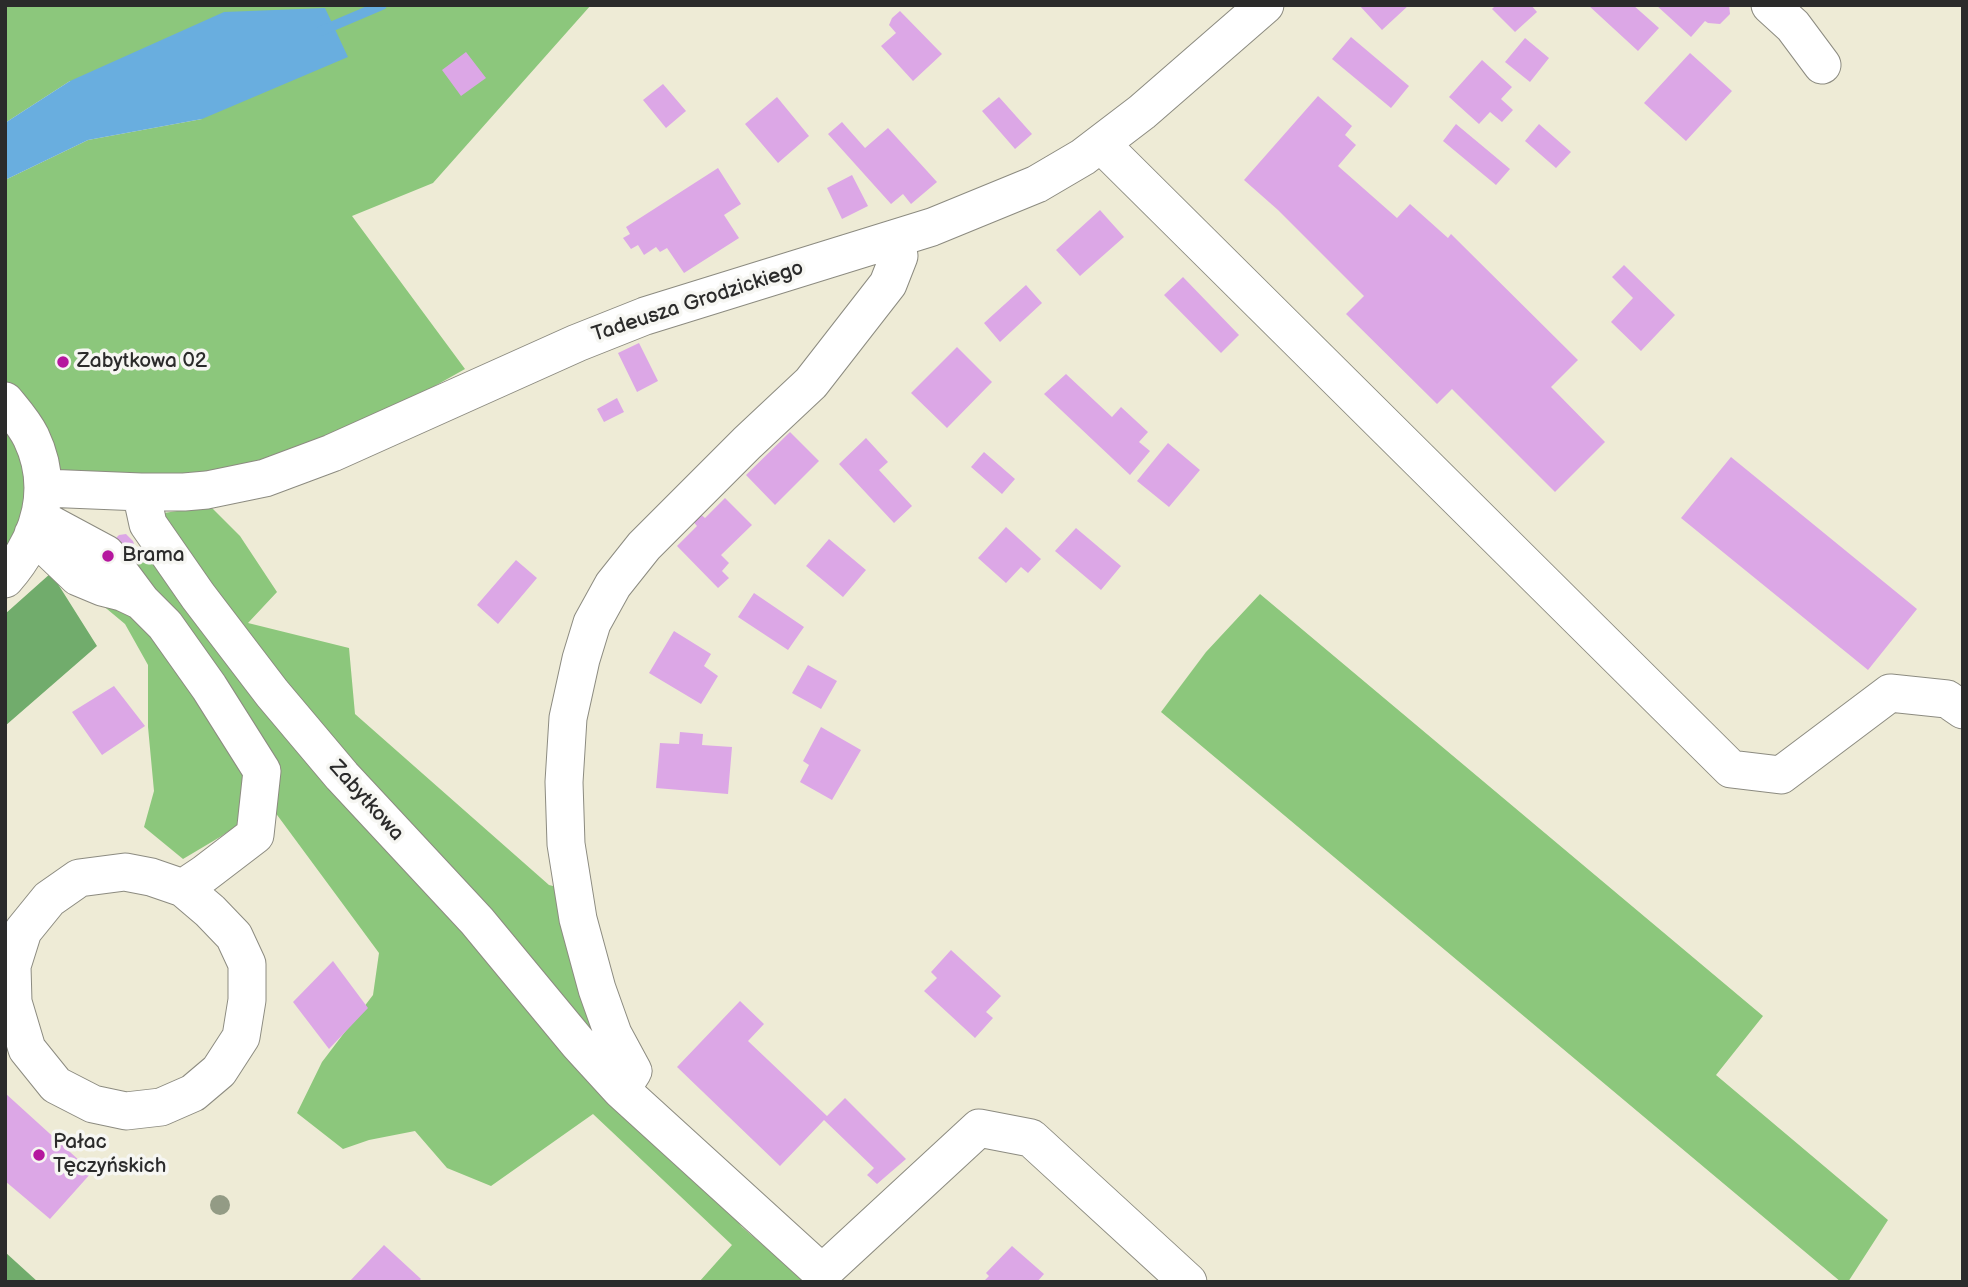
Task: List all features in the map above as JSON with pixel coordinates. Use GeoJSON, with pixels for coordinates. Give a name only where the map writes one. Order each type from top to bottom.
{"type":"FeatureCollection","features":[{"type":"Feature","properties":{"kind":"street","name":"Tadeusza Grodzickiego"},"geometry":{"type":"LineString","coordinates":[[39,513],[141,492],[207,490],[289,470],[577,343],[645,316],[932,227],[1037,184],[1072,164],[1142,112],[1265,5]]}},
{"type":"Feature","properties":{"kind":"street"},"geometry":{"type":"LineString","coordinates":[[1770,5],[1793,26],[1822,65]]}},
{"type":"Feature","properties":{"kind":"street"},"geometry":{"type":"LineString","coordinates":[[1101,144],[1731,769],[1781,775],[1890,693],[1947,699],[1963,710]]}},
{"type":"Feature","properties":{"kind":"street"},"geometry":{"type":"LineString","coordinates":[[621,1090],[633,1071],[613,1034],[597,989],[578,919],[566,844],[564,782],[568,718],[592,623],[613,585],[644,546],[811,383],[888,284],[899,256],[896,239]]}},
{"type":"Feature","properties":{"kind":"street"},"geometry":{"type":"LineString","coordinates":[[5,401],[31,438],[42,472],[39,513],[23,554],[5,579]]}},
{"type":"Feature","properties":{"kind":"street","name":"Zabytkowa"},"geometry":{"type":"LineString","coordinates":[[141,492],[148,524],[198,596],[272,693],[342,776],[477,922],[578,1044],[621,1090],[827,1277]]}},
{"type":"Feature","properties":{"kind":"street"},"geometry":{"type":"LineString","coordinates":[[39,513],[78,577],[141,601],[165,625],[209,687],[262,771],[255,835],[183,888]]}},
{"type":"Feature","properties":{"kind":"street"},"geometry":{"type":"LineString","coordinates":[[125,872],[183,888],[234,936],[247,964],[247,1000],[241,1037],[219,1071],[193,1093],[160,1107],[126,1111],[93,1104],[56,1085],[27,1049],[13,1003],[12,966],[23,931],[49,899],[79,878],[125,872]]}},
{"type":"Feature","properties":{"kind":"street"},"geometry":{"type":"LineString","coordinates":[[827,1277],[979,1128],[1031,1138],[1188,1282]]}},
{"type":"Feature","properties":{"kind":"green space"},"geometry":{"type":"Polygon","coordinates":[[[5,5],[591,5],[433,183],[352,216],[465,369],[369,423],[301,466],[44,488],[5,562],[5,180],[88,140],[202,119],[70,81],[5,123],[5,5]]]}},
{"type":"Feature","properties":{"kind":"green space"},"geometry":{"type":"Polygon","coordinates":[[[210,506],[240,536],[277,592],[248,623],[349,648],[355,714],[549,885],[588,895],[635,1091],[742,1227],[806,1282],[699,1282],[732,1245],[593,1114],[491,1186],[447,1168],[415,1131],[369,1140],[343,1149],[297,1113],[322,1062],[373,995],[379,953],[269,804],[183,859],[144,827],[154,791],[148,727],[148,665],[125,624],[89,594],[144,546],[164,513],[210,506]]]}},
{"type":"Feature","properties":{"kind":"green space"},"geometry":{"type":"Polygon","coordinates":[[[51,573],[97,646],[5,726],[5,614],[51,573]]]}},
{"type":"Feature","properties":{"kind":"green space"},"geometry":{"type":"Polygon","coordinates":[[[1260,594],[1763,1016],[1716,1075],[1888,1220],[1848,1282],[1841,1282],[1161,712],[1206,652],[1260,594]]]}},
{"type":"Feature","properties":{"kind":"green space"},"geometry":{"type":"Polygon","coordinates":[[[5,1252],[38,1282],[5,1282],[5,1252]]]}},
{"type":"Feature","properties":{"kind":"water"},"geometry":{"type":"Polygon","coordinates":[[[325,8],[348,57],[202,119],[88,140],[5,180],[5,123],[70,81],[224,12],[325,8]]]}},
{"type":"Feature","properties":{"kind":"building"},"geometry":{"type":"Polygon","coordinates":[[[1359,5],[1409,5],[1382,30],[1359,5]]]}},
{"type":"Feature","properties":{"kind":"building"},"geometry":{"type":"Polygon","coordinates":[[[1496,5],[1531,5],[1537,12],[1515,32],[1492,9],[1496,5]]]}},
{"type":"Feature","properties":{"kind":"building"},"geometry":{"type":"Polygon","coordinates":[[[1588,5],[1633,5],[1659,28],[1638,51],[1588,5]]]}},
{"type":"Feature","properties":{"kind":"building"},"geometry":{"type":"Polygon","coordinates":[[[1656,5],[1729,5],[1730,14],[1720,24],[1705,21],[1691,37],[1656,5]]]}},
{"type":"Feature","properties":{"kind":"building"},"geometry":{"type":"Polygon","coordinates":[[[900,11],[942,54],[913,81],[881,46],[896,33],[889,25],[900,11]]]}},
{"type":"Feature","properties":{"kind":"building"},"geometry":{"type":"Polygon","coordinates":[[[1351,37],[1409,86],[1391,108],[1332,59],[1351,37]]]}},
{"type":"Feature","properties":{"kind":"building"},"geometry":{"type":"Polygon","coordinates":[[[1525,38],[1549,58],[1530,82],[1505,62],[1525,38]]]}},
{"type":"Feature","properties":{"kind":"building"},"geometry":{"type":"Polygon","coordinates":[[[466,52],[486,78],[461,96],[442,70],[466,52]]]}},
{"type":"Feature","properties":{"kind":"building"},"geometry":{"type":"Polygon","coordinates":[[[1690,53],[1732,91],[1686,141],[1644,103],[1690,53]]]}},
{"type":"Feature","properties":{"kind":"building"},"geometry":{"type":"Polygon","coordinates":[[[1482,60],[1512,87],[1501,99],[1513,110],[1502,122],[1490,112],[1479,124],[1449,97],[1482,60]]]}},
{"type":"Feature","properties":{"kind":"building"},"geometry":{"type":"Polygon","coordinates":[[[663,84],[686,111],[666,128],[643,100],[663,84]]]}},
{"type":"Feature","properties":{"kind":"building"},"geometry":{"type":"Polygon","coordinates":[[[1318,96],[1352,126],[1345,135],[1356,145],[1338,166],[1397,218],[1410,204],[1448,238],[1451,234],[1578,360],[1551,387],[1605,442],[1555,492],[1452,389],[1437,404],[1346,314],[1364,296],[1244,180],[1318,96]]]}},
{"type":"Feature","properties":{"kind":"building"},"geometry":{"type":"Polygon","coordinates":[[[777,97],[809,136],[778,163],[745,124],[777,97]]]}},
{"type":"Feature","properties":{"kind":"building"},"geometry":{"type":"Polygon","coordinates":[[[999,97],[1032,134],[1015,149],[982,111],[999,97]]]}},
{"type":"Feature","properties":{"kind":"building"},"geometry":{"type":"Polygon","coordinates":[[[842,122],[865,148],[888,128],[937,182],[911,204],[903,194],[891,204],[828,134],[842,122]]]}},
{"type":"Feature","properties":{"kind":"building"},"geometry":{"type":"Polygon","coordinates":[[[1456,124],[1510,169],[1496,185],[1443,141],[1456,124]]]}},
{"type":"Feature","properties":{"kind":"building"},"geometry":{"type":"Polygon","coordinates":[[[1539,124],[1571,152],[1556,168],[1525,141],[1539,124]]]}},
{"type":"Feature","properties":{"kind":"building"},"geometry":{"type":"Polygon","coordinates":[[[718,168],[741,204],[724,215],[739,238],[684,273],[667,248],[660,252],[656,247],[644,255],[638,245],[631,249],[623,238],[630,234],[626,227],[718,168]]]}},
{"type":"Feature","properties":{"kind":"building"},"geometry":{"type":"Polygon","coordinates":[[[852,175],[868,206],[842,219],[827,188],[852,175]]]}},
{"type":"Feature","properties":{"kind":"building"},"geometry":{"type":"Polygon","coordinates":[[[1100,210],[1124,237],[1080,276],[1056,250],[1100,210]]]}},
{"type":"Feature","properties":{"kind":"building"},"geometry":{"type":"Polygon","coordinates":[[[1624,265],[1675,315],[1641,351],[1611,322],[1633,298],[1612,277],[1624,265]]]}},
{"type":"Feature","properties":{"kind":"building"},"geometry":{"type":"Polygon","coordinates":[[[1183,277],[1239,335],[1221,353],[1164,295],[1183,277]]]}},
{"type":"Feature","properties":{"kind":"building"},"geometry":{"type":"Polygon","coordinates":[[[1026,285],[1042,303],[1000,342],[984,323],[1026,285]]]}},
{"type":"Feature","properties":{"kind":"building"},"geometry":{"type":"Polygon","coordinates":[[[639,343],[658,381],[637,392],[618,353],[639,343]]]}},
{"type":"Feature","properties":{"kind":"building"},"geometry":{"type":"Polygon","coordinates":[[[957,347],[992,382],[947,428],[911,393],[957,347]]]}},
{"type":"Feature","properties":{"kind":"building"},"geometry":{"type":"Polygon","coordinates":[[[1066,374],[1112,417],[1121,407],[1148,432],[1139,442],[1150,451],[1130,475],[1044,394],[1066,374]]]}},
{"type":"Feature","properties":{"kind":"building"},"geometry":{"type":"Polygon","coordinates":[[[617,398],[624,412],[604,422],[597,409],[617,398]]]}},
{"type":"Feature","properties":{"kind":"building"},"geometry":{"type":"Polygon","coordinates":[[[790,432],[819,461],[775,505],[746,475],[790,432]]]}},
{"type":"Feature","properties":{"kind":"building"},"geometry":{"type":"Polygon","coordinates":[[[866,438],[888,462],[879,470],[912,506],[894,523],[839,464],[866,438]]]}},
{"type":"Feature","properties":{"kind":"building"},"geometry":{"type":"Polygon","coordinates":[[[1168,443],[1200,470],[1169,507],[1137,481],[1168,443]]]}},
{"type":"Feature","properties":{"kind":"building"},"geometry":{"type":"Polygon","coordinates":[[[984,452],[1015,479],[1002,494],[971,467],[984,452]]]}},
{"type":"Feature","properties":{"kind":"building"},"geometry":{"type":"Polygon","coordinates":[[[1731,457],[1917,609],[1868,670],[1681,518],[1731,457]]]}},
{"type":"Feature","properties":{"kind":"building"},"geometry":{"type":"Polygon","coordinates":[[[725,498],[752,525],[721,555],[729,563],[722,571],[729,578],[718,588],[677,546],[697,526],[692,520],[699,513],[705,518],[725,498]]]}},
{"type":"Feature","properties":{"kind":"building"},"geometry":{"type":"Polygon","coordinates":[[[1006,527],[1041,559],[1028,573],[1021,567],[1006,583],[978,558],[1006,527]]]}},
{"type":"Feature","properties":{"kind":"building"},"geometry":{"type":"Polygon","coordinates":[[[1076,528],[1121,566],[1101,590],[1055,551],[1076,528]]]}},
{"type":"Feature","properties":{"kind":"building"},"geometry":{"type":"Polygon","coordinates":[[[126,534],[134,544],[132,551],[126,554],[115,539],[126,534]]]}},
{"type":"Feature","properties":{"kind":"building"},"geometry":{"type":"Polygon","coordinates":[[[829,539],[866,570],[843,597],[806,566],[829,539]]]}},
{"type":"Feature","properties":{"kind":"building"},"geometry":{"type":"Polygon","coordinates":[[[516,560],[537,578],[498,624],[477,605],[516,560]]]}},
{"type":"Feature","properties":{"kind":"building"},"geometry":{"type":"Polygon","coordinates":[[[754,593],[804,627],[788,650],[738,617],[754,593]]]}},
{"type":"Feature","properties":{"kind":"building"},"geometry":{"type":"Polygon","coordinates":[[[674,631],[711,654],[704,666],[718,676],[701,704],[649,673],[674,631]]]}},
{"type":"Feature","properties":{"kind":"building"},"geometry":{"type":"Polygon","coordinates":[[[808,665],[837,681],[821,709],[792,693],[808,665]]]}},
{"type":"Feature","properties":{"kind":"building"},"geometry":{"type":"Polygon","coordinates":[[[114,686],[145,726],[102,755],[72,712],[114,686]]]}},
{"type":"Feature","properties":{"kind":"building"},"geometry":{"type":"Polygon","coordinates":[[[821,727],[861,750],[832,800],[800,782],[809,765],[803,761],[821,727]]]}},
{"type":"Feature","properties":{"kind":"building"},"geometry":{"type":"Polygon","coordinates":[[[680,732],[703,734],[702,745],[732,747],[728,794],[656,788],[660,743],[679,744],[680,732]]]}},
{"type":"Feature","properties":{"kind":"building"},"geometry":{"type":"Polygon","coordinates":[[[951,950],[1001,996],[986,1012],[993,1018],[975,1038],[924,991],[937,978],[931,972],[951,950]]]}},
{"type":"Feature","properties":{"kind":"building"},"geometry":{"type":"Polygon","coordinates":[[[333,961],[368,1008],[329,1049],[293,1002],[333,961]]]}},
{"type":"Feature","properties":{"kind":"building"},"geometry":{"type":"Polygon","coordinates":[[[740,1001],[764,1024],[748,1041],[827,1116],[845,1098],[906,1159],[877,1184],[867,1175],[874,1168],[824,1120],[780,1166],[677,1067],[740,1001]]]}},
{"type":"Feature","properties":{"kind":"building","name":"Pałac Tęczyńskich"},"geometry":{"type":"Polygon","coordinates":[[[5,1093],[92,1172],[50,1219],[5,1181],[5,1093]]]}},
{"type":"Feature","properties":{"kind":"building"},"geometry":{"type":"Polygon","coordinates":[[[384,1245],[421,1279],[418,1282],[349,1282],[384,1245]]]}},
{"type":"Feature","properties":{"kind":"building"},"geometry":{"type":"Polygon","coordinates":[[[1012,1246],[1044,1274],[1037,1282],[983,1282],[989,1276],[986,1273],[1012,1246]]]}},
{"type":"Feature","properties":{"kind":"waterway"},"geometry":{"type":"LineString","coordinates":[[321,31],[382,5]]}},
{"type":"Feature","properties":{"kind":"place","name":"Zabytkowa 02"},"geometry":{"type":"Point","coordinates":[63,362]}},
{"type":"Feature","properties":{"kind":"place","name":"Brama"},"geometry":{"type":"Point","coordinates":[108,556]}},
{"type":"Feature","properties":{"kind":"place","name":"Pałac Tęczyńskich"},"geometry":{"type":"Point","coordinates":[39,1155]}}]}
